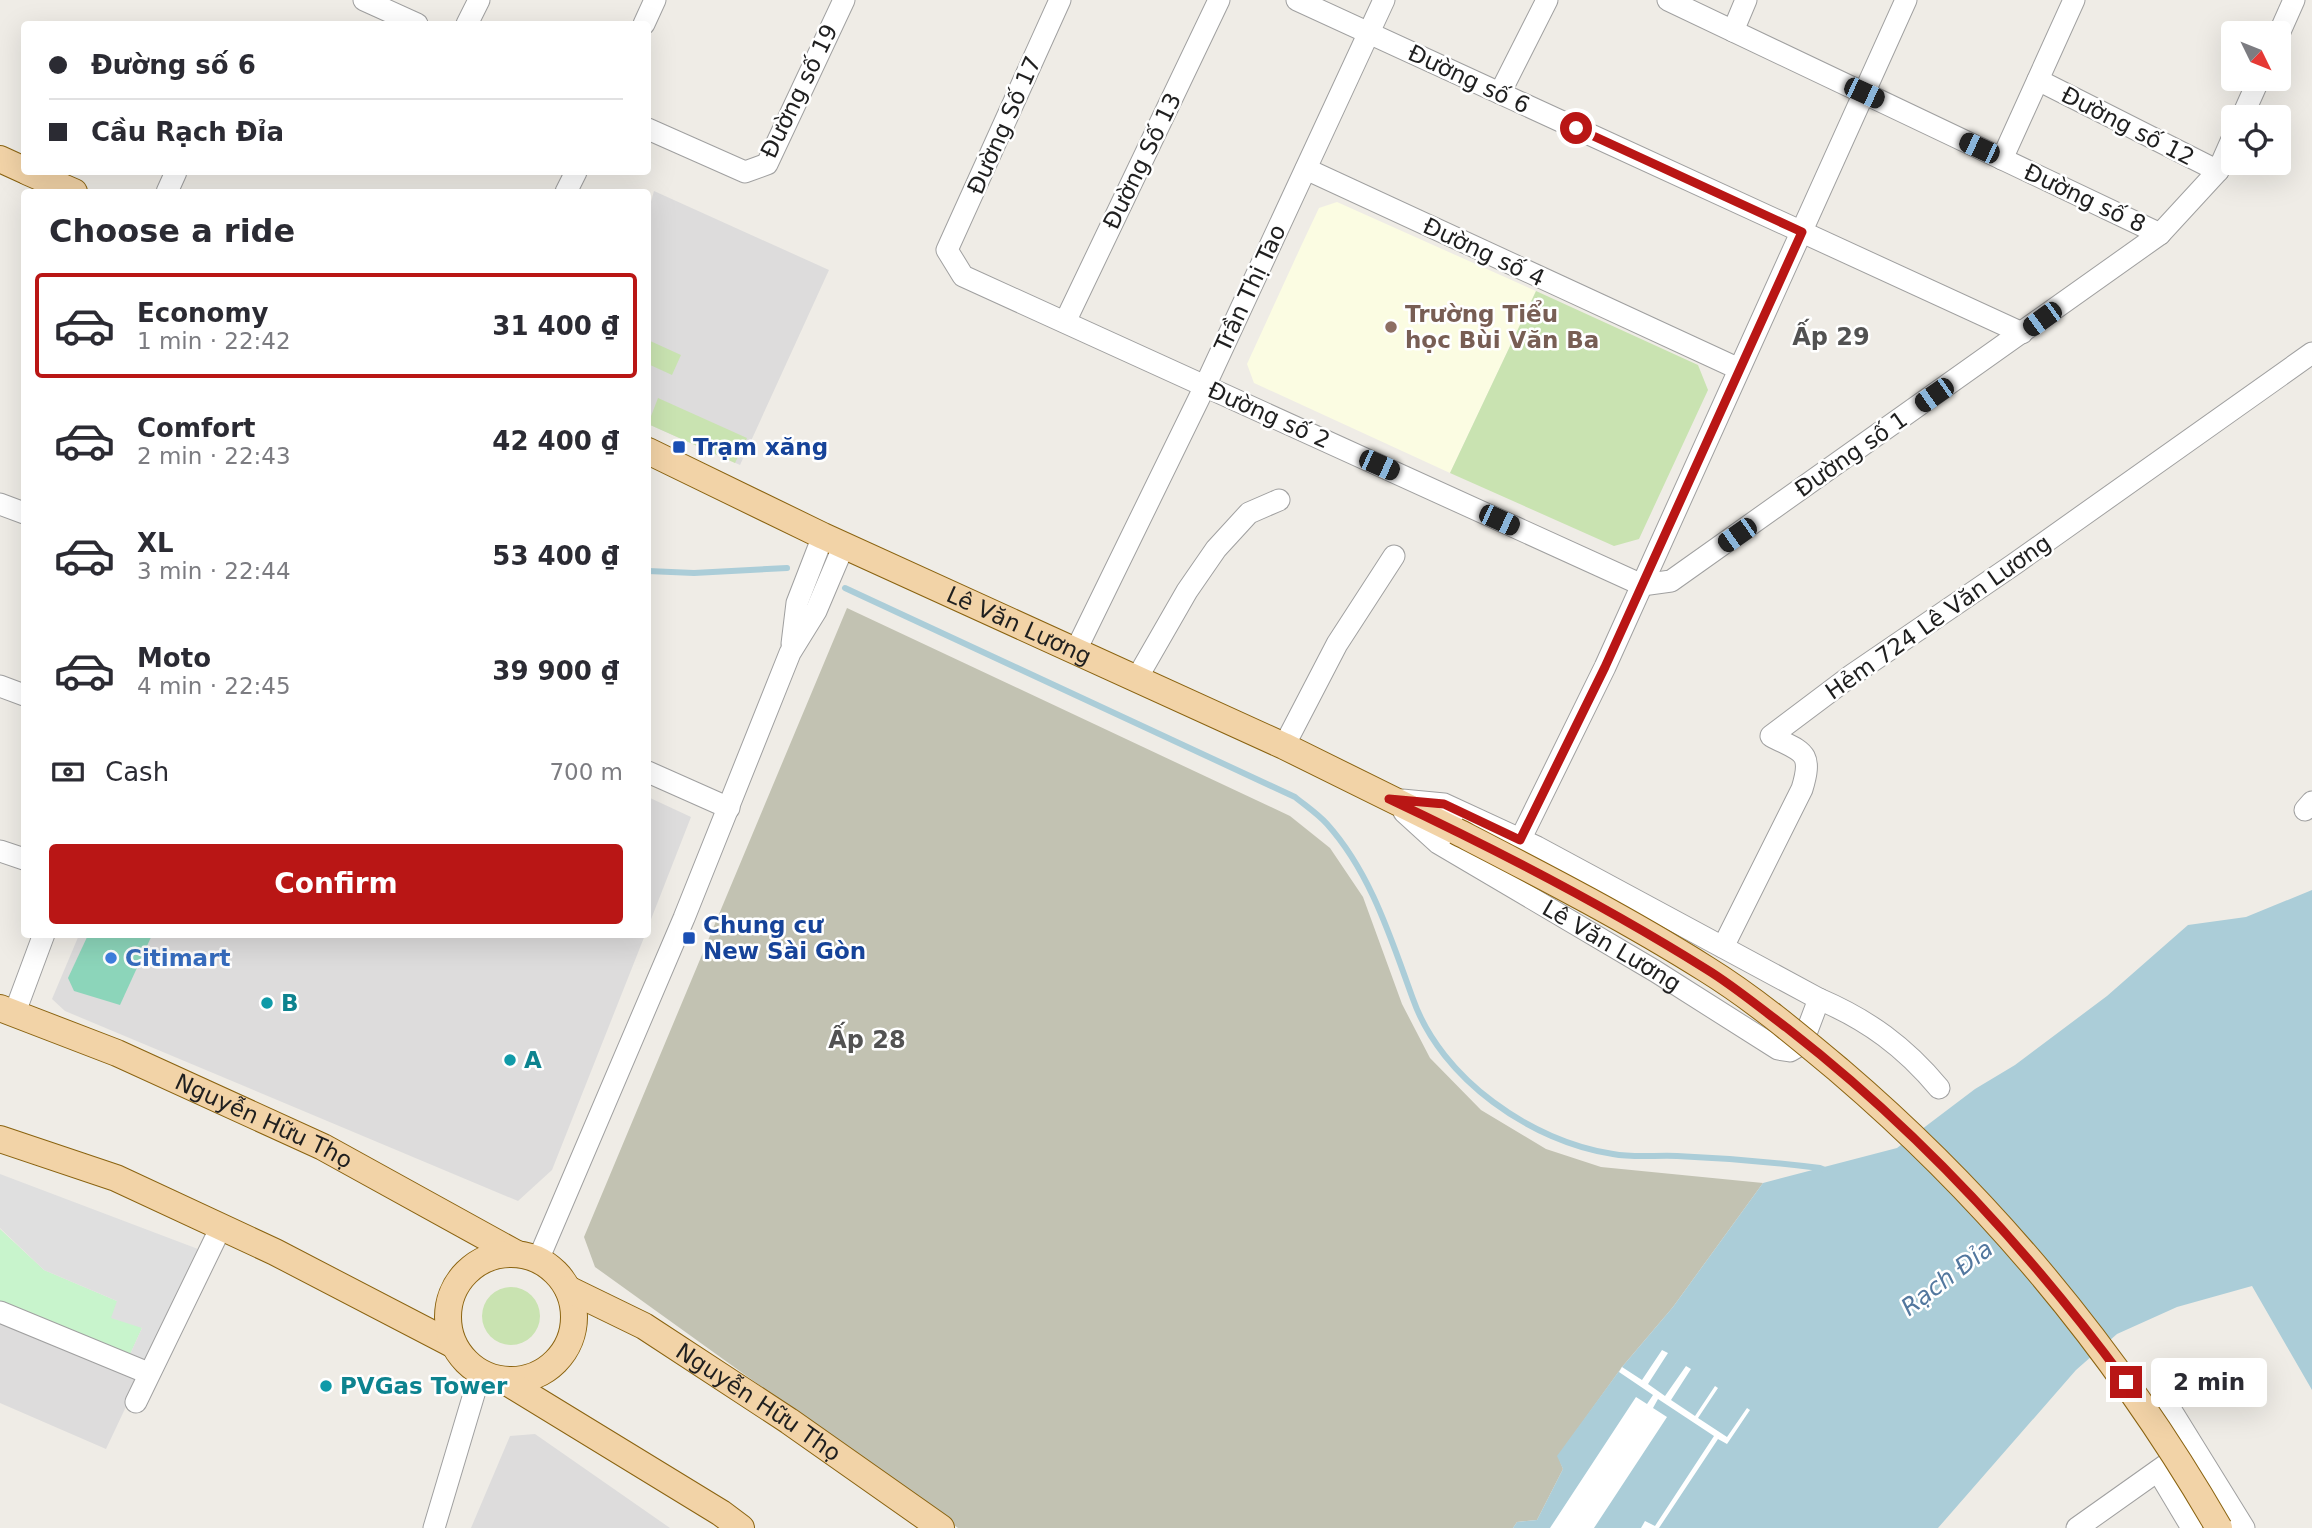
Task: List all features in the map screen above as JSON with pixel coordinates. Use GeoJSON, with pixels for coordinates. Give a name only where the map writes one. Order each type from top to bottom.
{"type":"FeatureCollection","features":[{"type":"Feature","properties":{"kind":"main road"},"geometry":{"type":"LineString","coordinates":[[0,159],[21,168]]}},
{"type":"Feature","properties":{"kind":"main road"},"geometry":{"type":"LineString","coordinates":[[36,175],[68,189]]}},
{"type":"Feature","properties":{"kind":"main road","name":"Lê Văn Lương"},"geometry":{"type":"LineString","coordinates":[[651,452],[834,540],[1284,746],[1597,904],[1707,969],[1814,1049],[1894,1119],[2005,1231],[2087,1330],[2162,1435],[2219,1528]]}},
{"type":"Feature","properties":{"kind":"main road","name":"Nguyễn Hữu Thọ"},"geometry":{"type":"LineString","coordinates":[[8,1010],[117,1053],[323,1147],[527,1257]]}},
{"type":"Feature","properties":{"kind":"main road"},"geometry":{"type":"LineString","coordinates":[[0,1139],[116,1178],[275,1252],[452,1344]]}},
{"type":"Feature","properties":{"kind":"main road"},"geometry":{"type":"LineString","coordinates":[[505,1381],[524,1380],[542,1373],[558,1361],[569,1345],[574,1326],[574,1307],[568,1289],[559,1275],[527,1257],[495,1256],[475,1265],[459,1280],[450,1300],[447,1322],[452,1344],[464,1361],[480,1374],[505,1381],[710,1506],[741,1528]]}},
{"type":"Feature","properties":{"kind":"main road","name":"Nguyễn Hữu Thọ"},"geometry":{"type":"LineString","coordinates":[[568,1289],[644,1325],[789,1421],[941,1528]]}},
{"type":"Feature","properties":{"kind":"street"},"geometry":{"type":"LineString","coordinates":[[364,0],[410,21]]}},
{"type":"Feature","properties":{"kind":"street"},"geometry":{"type":"LineString","coordinates":[[468,21],[479,0]]}},
{"type":"Feature","properties":{"kind":"street"},"geometry":{"type":"LineString","coordinates":[[645,21],[655,0]]}},
{"type":"Feature","properties":{"kind":"street","name":"Đường số 19"},"geometry":{"type":"LineString","coordinates":[[651,130],[745,172],[767,164],[844,0]]}},
{"type":"Feature","properties":{"kind":"street","name":"Đường Số 17"},"geometry":{"type":"LineString","coordinates":[[947,250],[1060,0]]}},
{"type":"Feature","properties":{"kind":"street","name":"Đường Số 13"},"geometry":{"type":"LineString","coordinates":[[1065,322],[1219,0]]}},
{"type":"Feature","properties":{"kind":"street","name":"Đường số 6"},"geometry":{"type":"LineString","coordinates":[[1297,0],[2022,333]]}},
{"type":"Feature","properties":{"kind":"street","name":"Trần Thị Tao"},"geometry":{"type":"LineString","coordinates":[[1076,650],[1205,386],[1384,0]]}},
{"type":"Feature","properties":{"kind":"street"},"geometry":{"type":"LineString","coordinates":[[1500,93],[1546,0]]}},
{"type":"Feature","properties":{"kind":"street","name":"Đường số 8"},"geometry":{"type":"LineString","coordinates":[[1668,0],[2160,234]]}},
{"type":"Feature","properties":{"kind":"street"},"geometry":{"type":"LineString","coordinates":[[1733,31],[1746,0]]}},
{"type":"Feature","properties":{"kind":"street"},"geometry":{"type":"LineString","coordinates":[[1520,840],[1605,667],[1906,0]]}},
{"type":"Feature","properties":{"kind":"street"},"geometry":{"type":"LineString","coordinates":[[2002,159],[2074,0]]}},
{"type":"Feature","properties":{"kind":"street"},"geometry":{"type":"LineString","coordinates":[[2289,21],[2300,5]]}},
{"type":"Feature","properties":{"kind":"street","name":"Đường số 12"},"geometry":{"type":"LineString","coordinates":[[2038,80],[2218,171]]}},
{"type":"Feature","properties":{"kind":"street","name":"Đường số 1"},"geometry":{"type":"LineString","coordinates":[[1642,585],[1671,581],[2160,234],[2218,171],[2221,164]]}},
{"type":"Feature","properties":{"kind":"street","name":"Đường số 4"},"geometry":{"type":"LineString","coordinates":[[1306,169],[1740,369]]}},
{"type":"Feature","properties":{"kind":"street","name":"Đường số 2"},"geometry":{"type":"LineString","coordinates":[[947,250],[963,276],[1642,585]]}},
{"type":"Feature","properties":{"kind":"street","name":"Hẻm 724 Lê Văn Lương"},"geometry":{"type":"LineString","coordinates":[[1723,947],[1802,789],[1807,772],[1804,754],[1771,736],[1852,675],[2013,565],[2312,353]]}},
{"type":"Feature","properties":{"kind":"street"},"geometry":{"type":"LineString","coordinates":[[1137,678],[1187,591],[1216,550],[1250,513],[1279,500]]}},
{"type":"Feature","properties":{"kind":"street"},"geometry":{"type":"LineString","coordinates":[[0,504],[21,512]]}},
{"type":"Feature","properties":{"kind":"street"},"geometry":{"type":"LineString","coordinates":[[527,1257],[629,1049],[729,808],[834,540]]}},
{"type":"Feature","properties":{"kind":"street"},"geometry":{"type":"LineString","coordinates":[[1284,746],[1337,644],[1394,556]]}},
{"type":"Feature","properties":{"kind":"street"},"geometry":{"type":"LineString","coordinates":[[0,686],[21,694]]}},
{"type":"Feature","properties":{"kind":"street"},"geometry":{"type":"LineString","coordinates":[[651,773],[729,808]]}},
{"type":"Feature","properties":{"kind":"street","name":"Lê Văn Lương"},"geometry":{"type":"LineString","coordinates":[[1389,799],[1438,843],[1634,958],[1778,1049],[1790,1051],[1802,1044],[1819,999]]}},
{"type":"Feature","properties":{"kind":"street","name":"Lê Văn Lương"},"geometry":{"type":"LineString","coordinates":[[1389,799],[1444,804],[1563,859],[1819,999],[1851,1013],[1884,1034],[1914,1059],[1939,1088]]}},
{"type":"Feature","properties":{"kind":"street"},"geometry":{"type":"LineString","coordinates":[[0,851],[21,858]]}},
{"type":"Feature","properties":{"kind":"street"},"geometry":{"type":"LineString","coordinates":[[8,1010],[42,938]]}},
{"type":"Feature","properties":{"kind":"street"},"geometry":{"type":"LineString","coordinates":[[136,1402],[221,1227]]}},
{"type":"Feature","properties":{"kind":"street"},"geometry":{"type":"LineString","coordinates":[[0,1312],[148,1373]]}},
{"type":"Feature","properties":{"kind":"street"},"geometry":{"type":"LineString","coordinates":[[435,1527],[480,1374]]}},
{"type":"Feature","properties":{"kind":"street"},"geometry":{"type":"LineString","coordinates":[[2165,1402],[2194,1444],[2244,1528]]}},
{"type":"Feature","properties":{"kind":"street"},"geometry":{"type":"LineString","coordinates":[[2077,1528],[2194,1444]]}},
{"type":"Feature","properties":{"kind":"street"},"geometry":{"type":"LineString","coordinates":[[2158,1471],[2192,1528]]}},
{"type":"Feature","properties":{"kind":"shaded area"},"geometry":{"type":"Polygon","coordinates":[[[654,191],[829,270],[740,465],[651,425],[651,202],[654,191]]]}},
{"type":"Feature","properties":{"kind":"shaded area","name":"Trường Tiểu học Bùi Văn Ba"},"geometry":{"type":"Polygon","coordinates":[[[1337,202],[1536,291],[1450,473],[1254,383],[1247,364],[1302,244],[1319,208],[1337,202]]]}},
{"type":"Feature","properties":{"kind":"shaded area"},"geometry":{"type":"Polygon","coordinates":[[[847,608],[1290,816],[1330,848],[1363,897],[1402,1004],[1430,1058],[1481,1110],[1546,1149],[1601,1167],[1763,1183],[1673,1307],[1622,1367],[1558,1456],[1563,1469],[1537,1520],[1517,1522],[1513,1528],[958,1528],[595,1267],[584,1237],[847,608]]]}},
{"type":"Feature","properties":{"kind":"shaded area"},"geometry":{"type":"Polygon","coordinates":[[[651,798],[691,817],[651,919],[651,798]]]}},
{"type":"Feature","properties":{"kind":"shaded area"},"geometry":{"type":"Polygon","coordinates":[[[78,938],[644,938],[552,1170],[518,1201],[65,1011],[52,999],[78,938]]]}},
{"type":"Feature","properties":{"kind":"shaded area"},"geometry":{"type":"Polygon","coordinates":[[[0,1174],[198,1249],[144,1371],[127,1361],[142,1328],[111,1318],[117,1301],[44,1270],[0,1228],[0,1174]]]}},
{"type":"Feature","properties":{"kind":"shaded area"},"geometry":{"type":"Polygon","coordinates":[[[0,1320],[140,1377],[106,1449],[0,1403],[0,1320]]]}},
{"type":"Feature","properties":{"kind":"shaded area"},"geometry":{"type":"Polygon","coordinates":[[[535,1434],[670,1528],[471,1528],[510,1436],[535,1434]]]}},
{"type":"Feature","properties":{"kind":"green space"},"geometry":{"type":"Polygon","coordinates":[[[1536,291],[1698,365],[1708,390],[1639,539],[1614,546],[1450,473],[1536,291]]]}},
{"type":"Feature","properties":{"kind":"green space"},"geometry":{"type":"Polygon","coordinates":[[[651,341],[681,355],[672,375],[651,365],[651,341]]]}},
{"type":"Feature","properties":{"kind":"green space"},"geometry":{"type":"Polygon","coordinates":[[[658,398],[747,438],[735,463],[651,425],[651,416],[658,398]]]}},
{"type":"Feature","properties":{"kind":"green space","name":"Citimart"},"geometry":{"type":"Polygon","coordinates":[[[87,938],[151,938],[120,1005],[74,991],[68,978],[87,938]]]}},
{"type":"Feature","properties":{"kind":"green space"},"geometry":{"type":"Polygon","coordinates":[[[0,1229],[44,1270],[117,1301],[142,1328],[127,1361],[0,1303],[0,1229]]]}},
{"type":"Feature","properties":{"kind":"green space"},"geometry":{"type":"Polygon","coordinates":[[[511,1287],[527,1292],[535,1300],[540,1316],[535,1332],[527,1340],[511,1345],[495,1340],[487,1332],[482,1316],[487,1300],[495,1292],[511,1287]]]}},
{"type":"Feature","properties":{"kind":"water","name":"Rạch Đỉa"},"geometry":{"type":"Polygon","coordinates":[[[2312,890],[2312,1390],[2252,1286],[2177,1307],[2117,1334],[2076,1370],[1938,1528],[1513,1528],[1517,1522],[1537,1520],[1563,1469],[1557,1456],[1622,1367],[1673,1307],[1763,1183],[1897,1148],[2107,996],[2188,925],[2246,917],[2312,890]]]}},
{"type":"Feature","properties":{"kind":"pier"},"geometry":{"type":"Polygon","coordinates":[[[1662,1350],[1668,1353],[1648,1384],[1665,1396],[1686,1366],[1691,1369],[1671,1400],[1695,1416],[1715,1386],[1718,1388],[1698,1418],[1727,1437],[1747,1408],[1750,1410],[1727,1444],[1718,1439],[1659,1528],[1641,1528],[1645,1521],[1655,1526],[1714,1436],[1658,1399],[1653,1408],[1667,1417],[1594,1528],[1550,1528],[1636,1397],[1647,1404],[1653,1395],[1619,1372],[1622,1367],[1642,1380],[1662,1350]]]}},
{"type":"Feature","properties":{"kind":"waterway"},"geometry":{"type":"LineString","coordinates":[[651,571],[694,573],[787,568]]}},
{"type":"Feature","properties":{"kind":"waterway"},"geometry":{"type":"LineString","coordinates":[[845,588],[1295,797],[1312,810],[1342,843],[1368,885],[1426,1028],[1467,1080],[1522,1121],[1582,1147],[1613,1154],[1731,1159],[1825,1170]]}},
{"type":"Feature","properties":{"kind":"place","name":"Trường Tiểu học Bùi Văn Ba"},"geometry":{"type":"Point","coordinates":[1391,327]}},
{"type":"Feature","properties":{"kind":"place","name":"Trạm xăng"},"geometry":{"type":"Point","coordinates":[679,447]}},
{"type":"Feature","properties":{"kind":"place","name":"Chung cư New Sài Gòn"},"geometry":{"type":"Point","coordinates":[689,938]}},
{"type":"Feature","properties":{"kind":"place","name":"Citimart"},"geometry":{"type":"Point","coordinates":[111,958]}},
{"type":"Feature","properties":{"kind":"place","name":"B"},"geometry":{"type":"Point","coordinates":[267,1003]}},
{"type":"Feature","properties":{"kind":"place","name":"A"},"geometry":{"type":"Point","coordinates":[510,1060]}},
{"type":"Feature","properties":{"kind":"place","name":"PVGas Tower"},"geometry":{"type":"Point","coordinates":[326,1386]}},
{"type":"Feature","properties":{"kind":"district","name":"Ấp 29"},"geometry":{"type":"Point","coordinates":[1831,337]}},
{"type":"Feature","properties":{"kind":"district","name":"Ấp 28"},"geometry":{"type":"Point","coordinates":[867,1040]}},
{"type":"Feature","properties":{"kind":"route"},"geometry":{"type":"LineString","coordinates":[[1576,128],[1802,232],[1605,667],[1520,840],[1444,804],[1389,799],[1597,904],[1707,969],[1814,1049],[1865,1092],[1961,1184],[2047,1280],[2126,1382]]}}]}
